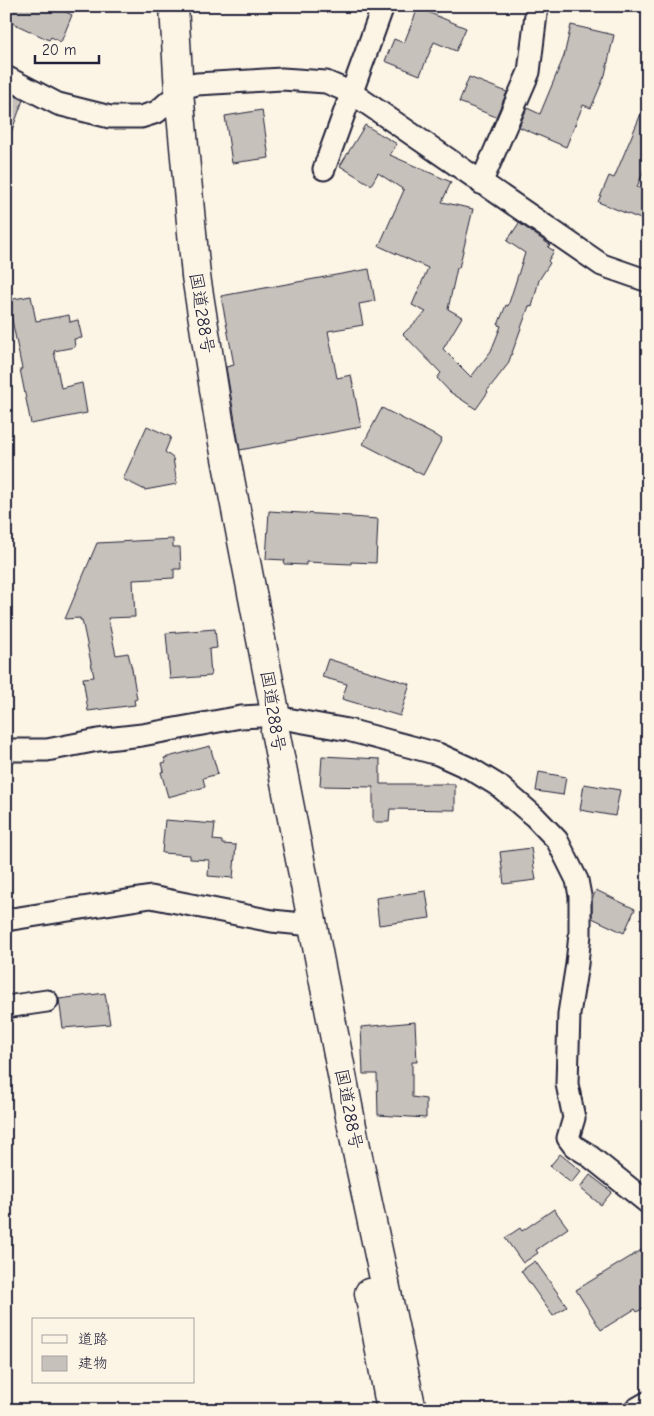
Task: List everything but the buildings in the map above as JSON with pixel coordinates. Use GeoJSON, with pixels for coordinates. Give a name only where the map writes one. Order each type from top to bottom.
{"type":"FeatureCollection","features":[{"type":"Feature","properties":{"kind":"highway","name":"国道288号"},"geometry":{"type":"LineString","coordinates":[[158,6],[171,99],[182,268],[203,420],[237,606],[268,717],[307,924],[412,1410]]}},
{"type":"Feature","properties":{"kind":"highway","name":"国道288号"},"geometry":{"type":"LineString","coordinates":[[171,99],[174,6]]}},
{"type":"Feature","properties":{"kind":"highway","name":"国道288号"},"geometry":{"type":"LineString","coordinates":[[307,924],[320,1010],[391,1410]]}},
{"type":"Feature","properties":{"kind":"street"},"geometry":{"type":"LineString","coordinates":[[324,169],[383,6]]}},
{"type":"Feature","properties":{"kind":"street"},"geometry":{"type":"LineString","coordinates":[[481,183],[529,72],[537,6]]}},
{"type":"Feature","properties":{"kind":"street"},"geometry":{"type":"LineString","coordinates":[[6,76],[58,104],[110,117],[141,117],[156,112],[185,88],[197,84],[282,79],[326,82],[352,93],[602,265],[648,282]]}},
{"type":"Feature","properties":{"kind":"street"},"geometry":{"type":"LineString","coordinates":[[6,750],[47,750],[241,717],[268,717],[348,730],[438,754],[471,769],[499,786],[535,817],[556,840],[577,880],[580,896],[580,934],[569,1014],[567,1084],[574,1118],[568,1138],[574,1146],[587,1154],[648,1204]]}},
{"type":"Feature","properties":{"kind":"street"},"geometry":{"type":"LineString","coordinates":[[6,920],[151,897],[272,921],[307,924]]}},
{"type":"Feature","properties":{"kind":"street"},"geometry":{"type":"LineString","coordinates":[[6,1007],[47,1001]]}},
{"type":"Feature","properties":{"kind":"street"},"geometry":{"type":"LineString","coordinates":[[634,1410],[648,1402]]}}]}
